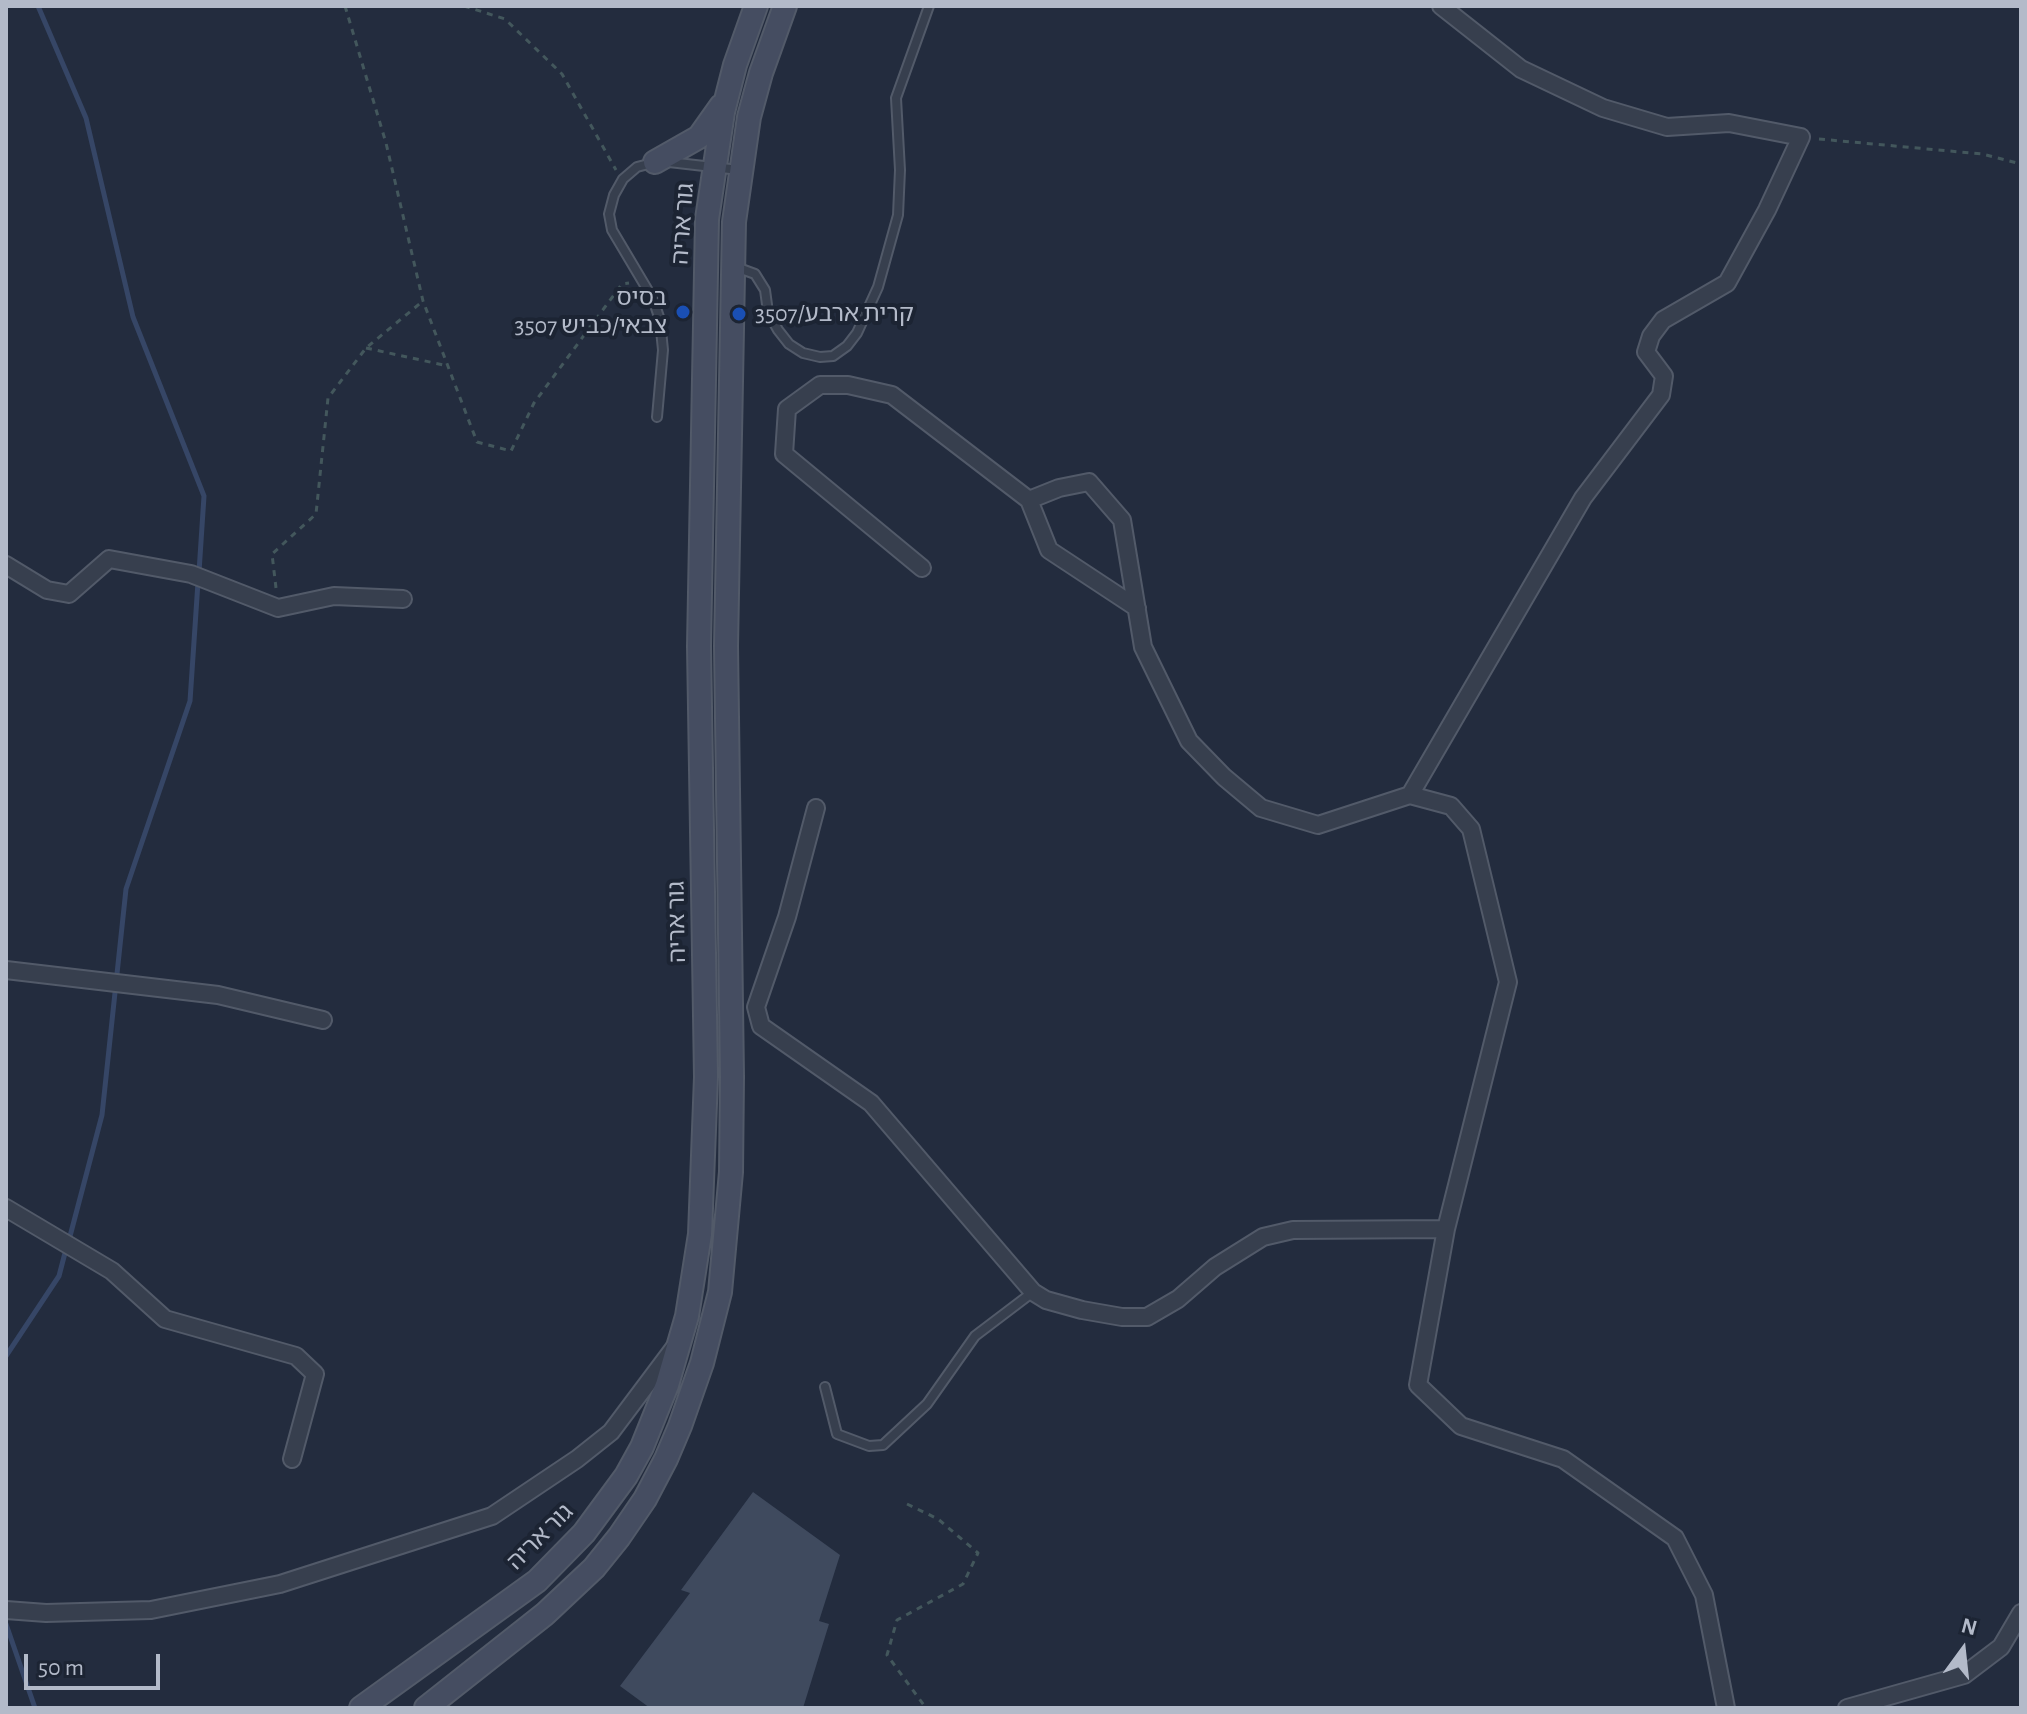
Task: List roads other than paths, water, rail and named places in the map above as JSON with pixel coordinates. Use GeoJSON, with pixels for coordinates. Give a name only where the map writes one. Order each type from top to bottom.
{"type":"FeatureCollection","features":[{"type":"Feature","properties":{"kind":"main road","name":"גור אריה"},"geometry":{"type":"LineString","coordinates":[[361,1708],[537,1581],[584,1533],[626,1476],[642,1447],[667,1385],[681,1339],[697,1265],[704,1171],[706,1077],[699,646],[705,264],[713,168],[726,99],[756,6]]}},
{"type":"Feature","properties":{"kind":"main road","name":"גור אריה"},"geometry":{"type":"LineString","coordinates":[[426,1708],[545,1614],[594,1568],[619,1537],[645,1499],[680,1426],[702,1363],[720,1292],[731,1172],[726,646],[732,265],[740,170],[753,102],[785,6]]}},
{"type":"Feature","properties":{"kind":"main road"},"geometry":{"type":"LineString","coordinates":[[655,162],[699,137],[726,99]]}},
{"type":"Feature","properties":{"kind":"street"},"geometry":{"type":"LineString","coordinates":[[1410,795],[1583,498],[1661,395],[1664,376],[1646,352],[1651,336],[1663,320],[1727,283],[1767,210],[1801,137],[1729,123],[1667,127],[1603,108],[1521,69],[1441,6]]}},
{"type":"Feature","properties":{"kind":"street"},"geometry":{"type":"LineString","coordinates":[[922,568],[784,454],[787,409],[820,385],[848,385],[892,395],[1029,500],[1049,550],[1137,608]]}},
{"type":"Feature","properties":{"kind":"street"},"geometry":{"type":"LineString","coordinates":[[1029,500],[1059,488],[1089,482],[1122,520],[1143,647],[1189,741],[1224,777],[1261,808],[1318,825],[1410,795],[1451,806],[1471,829],[1508,982],[1446,1229],[1418,1385],[1461,1426],[1563,1459],[1675,1538],[1704,1595],[1726,1708]]}},
{"type":"Feature","properties":{"kind":"street"},"geometry":{"type":"LineString","coordinates":[[6,565],[47,590],[69,594],[109,559],[191,574],[278,608],[334,596],[403,599]]}},
{"type":"Feature","properties":{"kind":"street"},"geometry":{"type":"LineString","coordinates":[[816,808],[787,917],[756,1007],[761,1026],[871,1103],[1033,1292],[1046,1300],[1082,1310],[1122,1317],[1147,1317],[1178,1299],[1215,1267],[1263,1237],[1293,1230],[1446,1229]]}},
{"type":"Feature","properties":{"kind":"street"},"geometry":{"type":"LineString","coordinates":[[6,970],[218,995],[323,1020]]}},
{"type":"Feature","properties":{"kind":"street"},"geometry":{"type":"LineString","coordinates":[[6,1208],[112,1271],[165,1319],[296,1356],[315,1374],[292,1459]]}},
{"type":"Feature","properties":{"kind":"street"},"geometry":{"type":"LineString","coordinates":[[6,1610],[46,1613],[151,1610],[280,1584],[492,1516],[577,1459],[611,1432],[681,1339]]}},
{"type":"Feature","properties":{"kind":"street"},"geometry":{"type":"LineString","coordinates":[[1847,1708],[1964,1675],[2001,1647],[2021,1613]]}},
{"type":"Feature","properties":{"kind":"lane"},"geometry":{"type":"LineString","coordinates":[[732,265],[755,274],[765,290],[768,312],[789,344],[803,353],[820,357],[833,356],[847,346],[865,317],[892,245],[898,215],[900,170],[896,98],[929,6]]}},
{"type":"Feature","properties":{"kind":"lane"},"geometry":{"type":"LineString","coordinates":[[657,417],[663,350],[660,320],[653,299],[612,230],[609,214],[614,195],[623,179],[637,167],[655,162],[740,170]]}},
{"type":"Feature","properties":{"kind":"lane"},"geometry":{"type":"LineString","coordinates":[[825,1387],[837,1434],[869,1446],[883,1445],[927,1404],[975,1336],[1033,1292]]}},
{"type":"Feature","properties":{"kind":"waterway"},"geometry":{"type":"LineString","coordinates":[[38,6],[86,118],[133,317],[204,496],[199,572]]}},
{"type":"Feature","properties":{"kind":"waterway"},"geometry":{"type":"LineString","coordinates":[[69,1240],[102,1115],[126,889],[190,701],[198,582]]}},
{"type":"Feature","properties":{"kind":"waterway"},"geometry":{"type":"LineString","coordinates":[[6,1356],[59,1276],[66,1249]]}},
{"type":"Feature","properties":{"kind":"waterway"},"geometry":{"type":"LineString","coordinates":[[6,1624],[35,1708]]}},
{"type":"Feature","properties":{"kind":"place","name":"בסיס צבאי/כביש 3507"},"geometry":{"type":"Point","coordinates":[683,312]}},
{"type":"Feature","properties":{"kind":"place","name":"קרית ארבע/3507"},"geometry":{"type":"Point","coordinates":[739,314]}}]}
